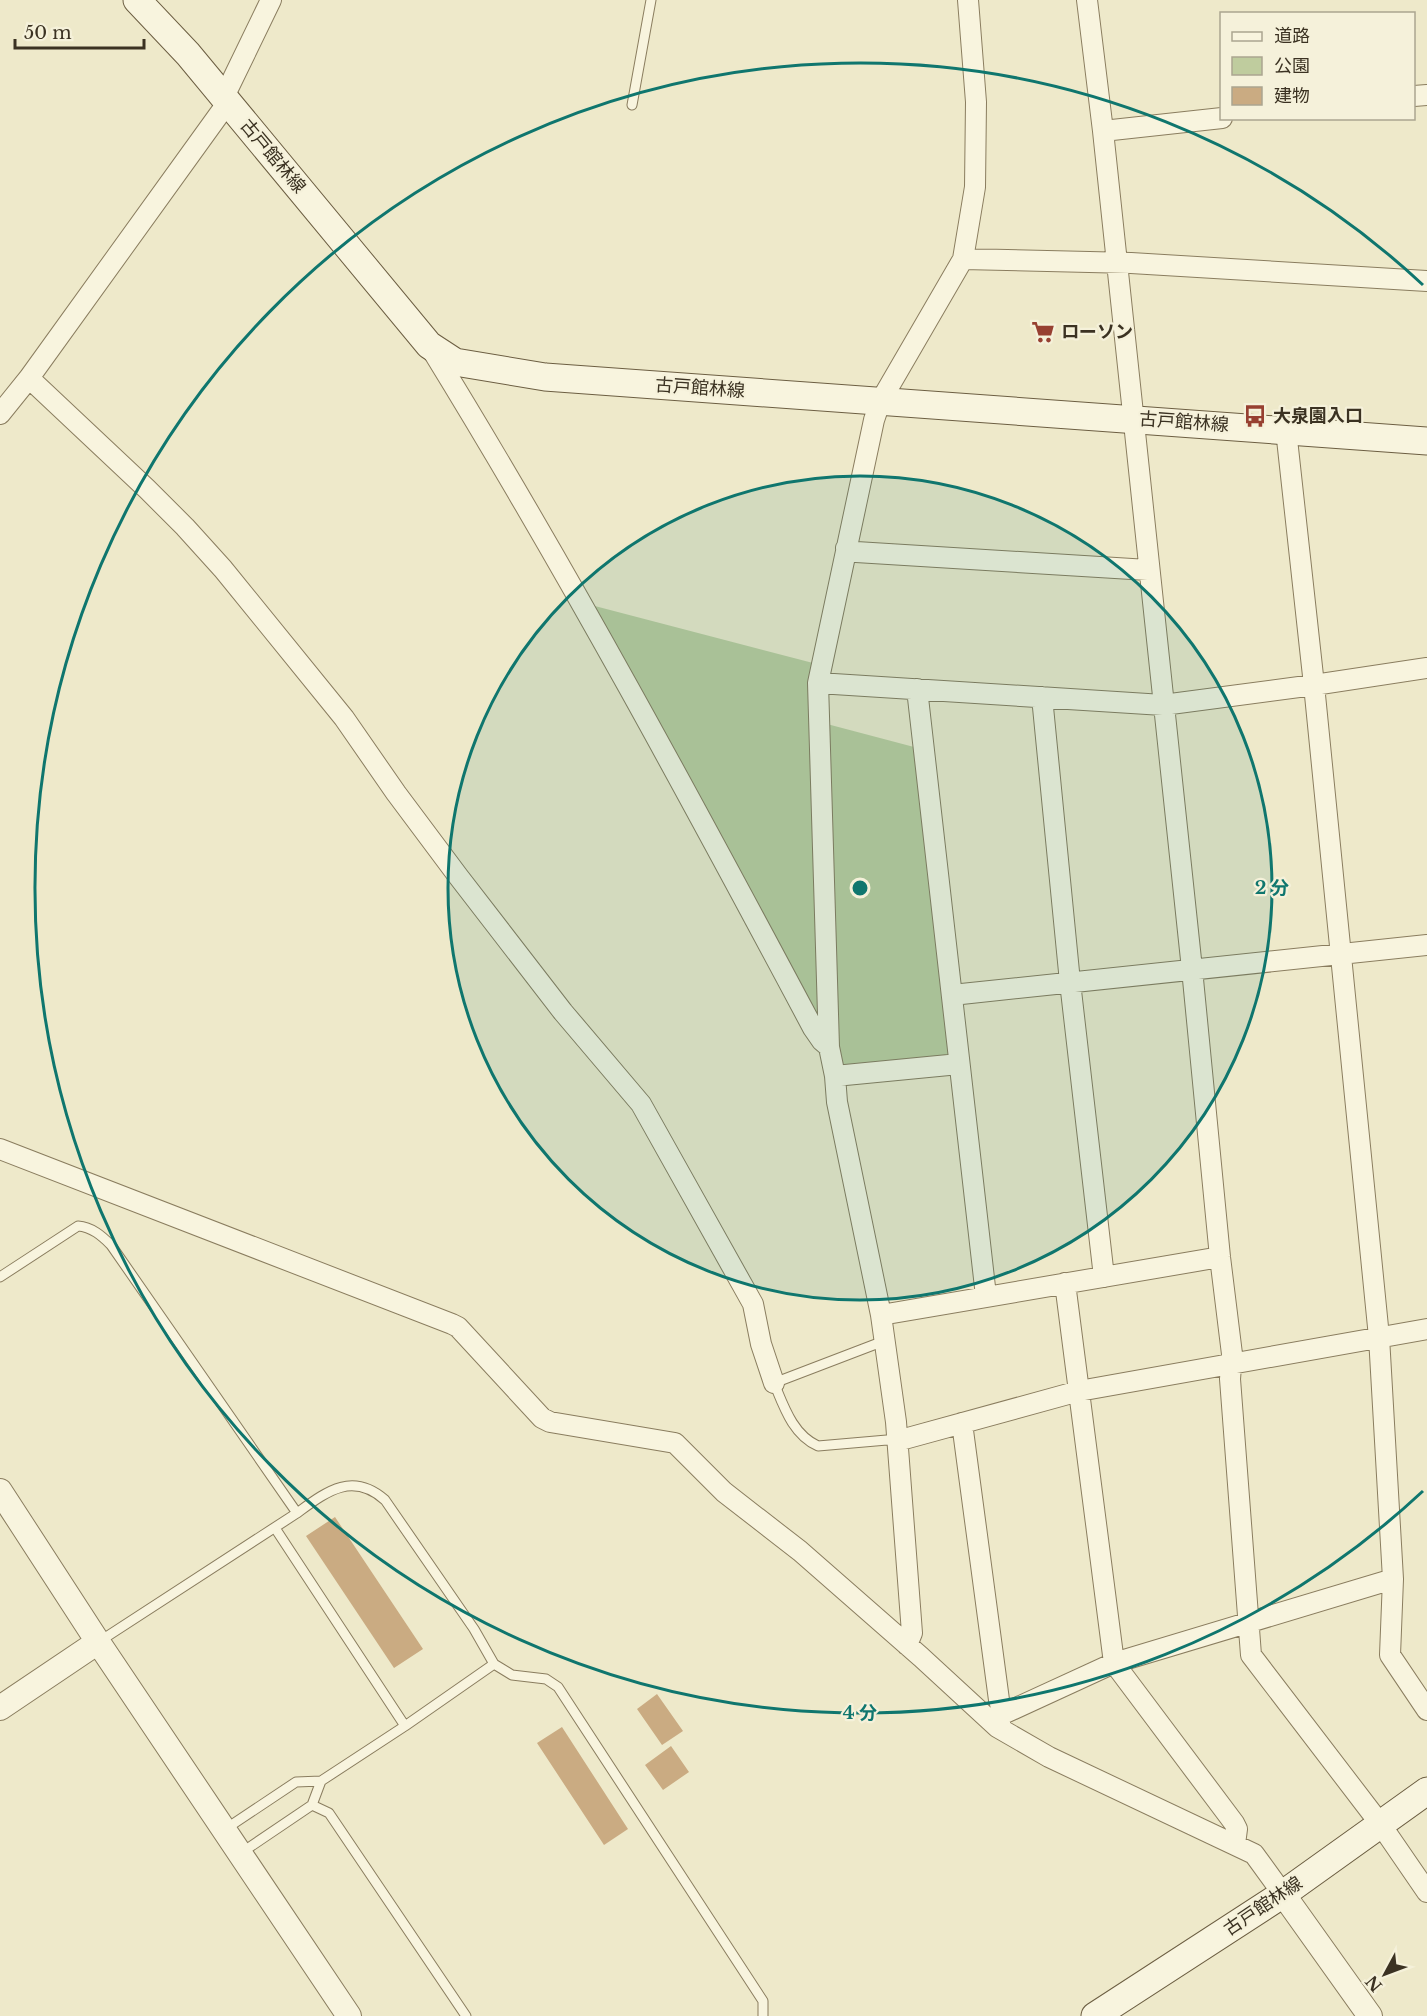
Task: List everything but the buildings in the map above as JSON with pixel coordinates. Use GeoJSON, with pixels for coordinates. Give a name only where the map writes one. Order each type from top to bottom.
{"type":"FeatureCollection","features":[{"type":"Feature","properties":{"kind":"main road","name":"古戸館林線"},"geometry":{"type":"LineString","coordinates":[[137,0],[188,54],[429,345],[455,362],[545,377],[1427,441]]}},
{"type":"Feature","properties":{"kind":"main road","name":"古戸館林線"},"geometry":{"type":"LineString","coordinates":[[1095,2016],[1283,1894],[1427,1791]]}},
{"type":"Feature","properties":{"kind":"street"},"geometry":{"type":"LineString","coordinates":[[0,414],[29,378],[226,99],[271,0]]}},
{"type":"Feature","properties":{"kind":"street"},"geometry":{"type":"LineString","coordinates":[[907,1645],[912,1633],[897,1441],[881,1315],[837,1102],[829,1047],[818,683],[874,420],[880,402],[963,258],[975,187],[976,102],[968,0]]}},
{"type":"Feature","properties":{"kind":"street"},"geometry":{"type":"LineString","coordinates":[[1087,0],[1192,969],[1231,1365],[1230,1378],[1251,1654],[1381,1825],[1427,1892]]}},
{"type":"Feature","properties":{"kind":"street"},"geometry":{"type":"LineString","coordinates":[[1103,131],[1220,118]]}},
{"type":"Feature","properties":{"kind":"street"},"geometry":{"type":"LineString","coordinates":[[963,258],[1116,263],[1427,281]]}},
{"type":"Feature","properties":{"kind":"street"},"geometry":{"type":"LineString","coordinates":[[429,345],[496,454],[584,606],[658,738],[813,1028],[829,1047]]}},
{"type":"Feature","properties":{"kind":"street"},"geometry":{"type":"LineString","coordinates":[[29,378],[147,489],[223,569],[344,718],[403,802],[556,1003],[641,1104],[753,1304],[760,1344],[774,1383]]}},
{"type":"Feature","properties":{"kind":"street"},"geometry":{"type":"LineString","coordinates":[[1286,430],[1314,685],[1379,1337],[1394,1579],[1390,1656],[1427,1710]]}},
{"type":"Feature","properties":{"kind":"street"},"geometry":{"type":"LineString","coordinates":[[846,548],[856,552],[1148,570]]}},
{"type":"Feature","properties":{"kind":"street"},"geometry":{"type":"LineString","coordinates":[[818,683],[1163,705],[1427,668]]}},
{"type":"Feature","properties":{"kind":"street"},"geometry":{"type":"LineString","coordinates":[[917,689],[986,1296]]}},
{"type":"Feature","properties":{"kind":"street"},"geometry":{"type":"LineString","coordinates":[[1042,697],[1070,982],[1104,1277]]}},
{"type":"Feature","properties":{"kind":"street"},"geometry":{"type":"LineString","coordinates":[[952,995],[1427,945]]}},
{"type":"Feature","properties":{"kind":"street"},"geometry":{"type":"LineString","coordinates":[[835,1076],[959,1064]]}},
{"type":"Feature","properties":{"kind":"street"},"geometry":{"type":"LineString","coordinates":[[0,1149],[452,1324],[458,1327],[542,1418],[550,1422],[675,1443],[724,1492],[800,1551],[907,1645],[1000,1721],[1049,1757],[1254,1854],[1370,2016]]}},
{"type":"Feature","properties":{"kind":"street"},"geometry":{"type":"LineString","coordinates":[[881,1315],[1220,1257]]}},
{"type":"Feature","properties":{"kind":"street"},"geometry":{"type":"LineString","coordinates":[[1065,1283],[1114,1663],[1234,1823],[1237,1829],[1235,1844]]}},
{"type":"Feature","properties":{"kind":"street"},"geometry":{"type":"LineString","coordinates":[[897,1441],[1079,1391],[1427,1329]]}},
{"type":"Feature","properties":{"kind":"street"},"geometry":{"type":"LineString","coordinates":[[962,1424],[998,1689],[1000,1721]]}},
{"type":"Feature","properties":{"kind":"street"},"geometry":{"type":"LineString","coordinates":[[0,1491],[98,1642],[349,2016]]}},
{"type":"Feature","properties":{"kind":"street"},"geometry":{"type":"LineString","coordinates":[[1000,1721],[1114,1663],[1394,1579]]}},
{"type":"Feature","properties":{"kind":"street"},"geometry":{"type":"LineString","coordinates":[[0,1708],[98,1642]]}},
{"type":"Feature","properties":{"kind":"lane"},"geometry":{"type":"LineString","coordinates":[[632,105],[651,0]]}},
{"type":"Feature","properties":{"kind":"lane"},"geometry":{"type":"LineString","coordinates":[[0,1277],[78,1226],[87,1226],[101,1235],[111,1245],[297,1513]]}},
{"type":"Feature","properties":{"kind":"lane"},"geometry":{"type":"LineString","coordinates":[[884,1343],[774,1383],[789,1418],[798,1431],[818,1446],[897,1441]]}},
{"type":"Feature","properties":{"kind":"lane"},"geometry":{"type":"LineString","coordinates":[[98,1642],[297,1513],[318,1497],[342,1485],[362,1486],[375,1491],[385,1500],[474,1629],[494,1664],[512,1675],[546,1679],[558,1687],[763,2001],[763,2016]]}},
{"type":"Feature","properties":{"kind":"lane"},"geometry":{"type":"LineString","coordinates":[[275,1527],[405,1726]]}},
{"type":"Feature","properties":{"kind":"lane"},"geometry":{"type":"LineString","coordinates":[[224,1830],[296,1782],[321,1781],[494,1664]]}},
{"type":"Feature","properties":{"kind":"lane"},"geometry":{"type":"LineString","coordinates":[[240,1854],[312,1805],[321,1781]]}},
{"type":"Feature","properties":{"kind":"lane"},"geometry":{"type":"LineString","coordinates":[[312,1805],[329,1813],[466,2016]]}},
{"type":"Feature","properties":{"kind":"green space"},"geometry":{"type":"Polygon","coordinates":[[[591,605],[813,663],[821,1029],[591,605]]]}},
{"type":"Feature","properties":{"kind":"green space"},"geometry":{"type":"Polygon","coordinates":[[[827,724],[914,747],[959,1058],[841,1067],[836,1042],[827,724]]]}},
{"type":"Feature","properties":{"kind":"place","name":"ローソン"},"geometry":{"type":"Point","coordinates":[1043,332]}},
{"type":"Feature","properties":{"kind":"place","name":"大泉園入口"},"geometry":{"type":"Point","coordinates":[1255,416]}}]}
